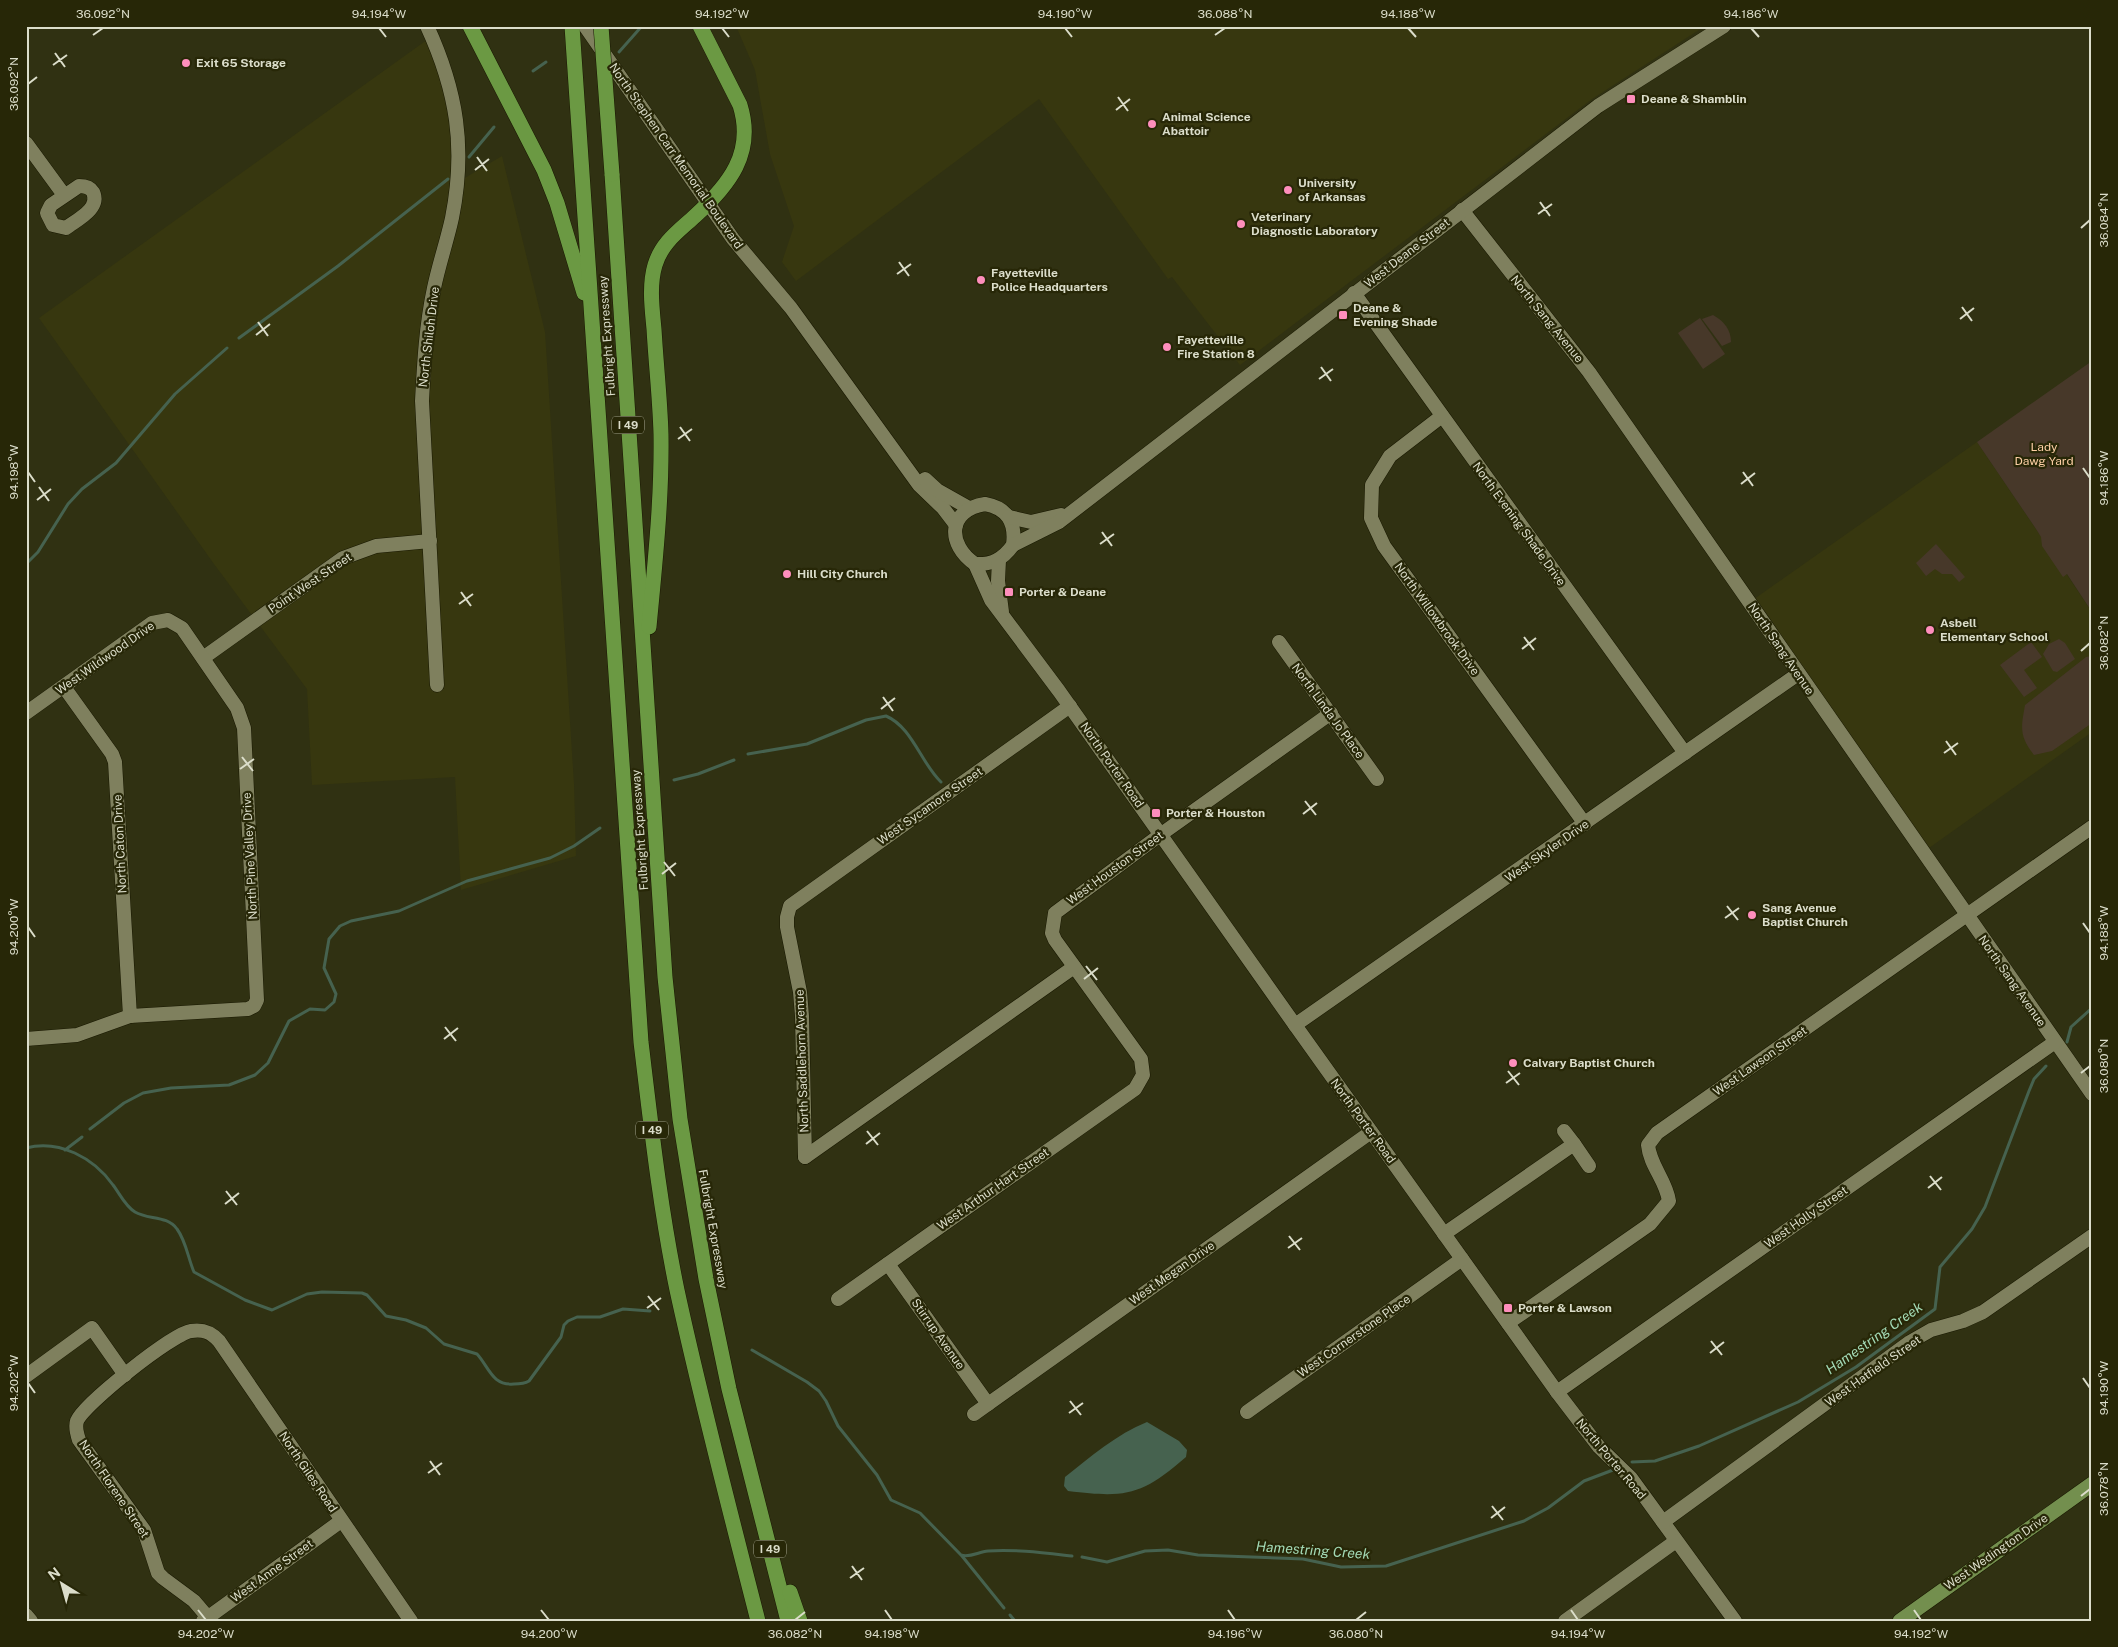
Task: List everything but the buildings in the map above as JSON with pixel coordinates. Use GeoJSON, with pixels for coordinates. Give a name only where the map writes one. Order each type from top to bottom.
{"type":"FeatureCollection","features":[{"type":"Feature","properties":{"kind":"highway"},"geometry":{"type":"LineString","coordinates":[[470,26],[530,138],[548,178],[570,244],[593,325]]}},
{"type":"Feature","properties":{"kind":"highway","name":"Fulbright Expressway"},"geometry":{"type":"LineString","coordinates":[[572,26],[634,955],[648,1103],[677,1287],[701,1398],[758,1621]]}},
{"type":"Feature","properties":{"kind":"highway","name":"Fulbright Expressway"},"geometry":{"type":"LineString","coordinates":[[602,26],[665,977],[680,1119],[706,1279],[729,1388],[788,1621]]}},
{"type":"Feature","properties":{"kind":"highway"},"geometry":{"type":"LineString","coordinates":[[645,676],[660,497],[661,433],[652,282],[654,267],[664,245],[708,204],[735,170],[742,153],[746,132],[740,105],[700,26]]}},
{"type":"Feature","properties":{"kind":"highway"},"geometry":{"type":"LineString","coordinates":[[751,1477],[800,1621]]}},
{"type":"Feature","properties":{"kind":"main road","name":"West Wedington Drive"},"geometry":{"type":"LineString","coordinates":[[1900,1621],[2092,1484]]}},
{"type":"Feature","properties":{"kind":"street","name":"North Shiloh Drive"},"geometry":{"type":"LineString","coordinates":[[427,26],[448,80],[460,144],[452,218],[434,288],[423,370],[422,401],[437,685]]}},
{"type":"Feature","properties":{"kind":"street","name":"North Stephen Carr Memorial Boulevard"},"geometry":{"type":"LineString","coordinates":[[585,26],[732,239],[791,308],[919,485],[943,508],[956,525]]}},
{"type":"Feature","properties":{"kind":"street","name":"West Deane Street"},"geometry":{"type":"LineString","coordinates":[[1013,545],[1059,522],[1075,510],[1598,106],[1724,26]]}},
{"type":"Feature","properties":{"kind":"street"},"geometry":{"type":"LineString","coordinates":[[26,143],[64,195]]}},
{"type":"Feature","properties":{"kind":"street","name":"North Sang Avenue"},"geometry":{"type":"LineString","coordinates":[[1462,210],[1491,250],[1572,349],[2092,1094]]}},
{"type":"Feature","properties":{"kind":"street","name":"North Evening Shade Drive"},"geometry":{"type":"LineString","coordinates":[[1354,293],[1685,754]]}},
{"type":"Feature","properties":{"kind":"street","name":"North Willowbrook Drive"},"geometry":{"type":"LineString","coordinates":[[1442,416],[1390,456],[1372,486],[1371,518],[1384,546],[1585,824]]}},
{"type":"Feature","properties":{"kind":"street","name":"North Stephen Carr Memorial Boulevard"},"geometry":{"type":"LineString","coordinates":[[913,475],[925,479],[937,490],[969,508]]}},
{"type":"Feature","properties":{"kind":"street"},"geometry":{"type":"LineString","coordinates":[[985,504],[994,505],[1009,517],[1013,525],[1013,545],[999,560],[986,564],[975,564],[962,553],[957,545],[956,525],[969,508],[985,504]]}},
{"type":"Feature","properties":{"kind":"street","name":"West Deane Street"},"geometry":{"type":"LineString","coordinates":[[1009,517],[1031,522],[1050,519],[1075,510]]}},
{"type":"Feature","properties":{"kind":"street","name":"Point West Street"},"geometry":{"type":"LineString","coordinates":[[202,658],[343,558],[376,546],[430,541]]}},
{"type":"Feature","properties":{"kind":"street","name":"North Porter Road"},"geometry":{"type":"LineString","coordinates":[[999,560],[998,581],[1002,612]]}},
{"type":"Feature","properties":{"kind":"street","name":"North Porter Road"},"geometry":{"type":"LineString","coordinates":[[975,564],[991,600],[1002,612],[1070,706],[1294,1026],[1557,1392],[1587,1433],[1630,1478],[1735,1621]]}},
{"type":"Feature","properties":{"kind":"street","name":"West Wildwood Drive"},"geometry":{"type":"LineString","coordinates":[[26,713],[152,623],[160,620],[168,620],[182,628],[202,658]]}},
{"type":"Feature","properties":{"kind":"street","name":"North Linda Jo Place"},"geometry":{"type":"LineString","coordinates":[[1279,642],[1377,779]]}},
{"type":"Feature","properties":{"kind":"street","name":"North Pine Valley Drive"},"geometry":{"type":"LineString","coordinates":[[130,1016],[248,1009],[254,1006],[257,1000],[244,728],[237,708],[202,658]]}},
{"type":"Feature","properties":{"kind":"street","name":"West Skyler Drive"},"geometry":{"type":"LineString","coordinates":[[1294,1026],[1798,674]]}},
{"type":"Feature","properties":{"kind":"street","name":"North Caton Drive"},"geometry":{"type":"LineString","coordinates":[[64,687],[112,754],[115,762],[130,1016]]}},
{"type":"Feature","properties":{"kind":"street","name":"West Sycamore Street"},"geometry":{"type":"LineString","coordinates":[[790,906],[1070,706]]}},
{"type":"Feature","properties":{"kind":"street","name":"West Houston Street"},"geometry":{"type":"LineString","coordinates":[[1074,967],[1052,933],[1055,913],[1062,906],[1331,713]]}},
{"type":"Feature","properties":{"kind":"street","name":"West Lawson Street"},"geometry":{"type":"LineString","coordinates":[[1508,1323],[1650,1224],[1661,1214],[1669,1202],[1668,1188],[1649,1159],[1648,1145],[1657,1133],[2092,827]]}},
{"type":"Feature","properties":{"kind":"street","name":"North Saddlehorn Avenue"},"geometry":{"type":"LineString","coordinates":[[790,906],[786,917],[800,992],[802,1016],[805,1157],[1074,967]]}},
{"type":"Feature","properties":{"kind":"street","name":"West Arthur Hart Street"},"geometry":{"type":"LineString","coordinates":[[838,1299],[1135,1089],[1143,1076],[1141,1059],[1074,967]]}},
{"type":"Feature","properties":{"kind":"street"},"geometry":{"type":"LineString","coordinates":[[26,1039],[77,1035],[130,1016]]}},
{"type":"Feature","properties":{"kind":"street","name":"West Holly Street"},"geometry":{"type":"LineString","coordinates":[[1557,1392],[2055,1042]]}},
{"type":"Feature","properties":{"kind":"street"},"geometry":{"type":"LineString","coordinates":[[1564,1131],[1589,1166]]}},
{"type":"Feature","properties":{"kind":"street","name":"West Megan Drive"},"geometry":{"type":"LineString","coordinates":[[974,1414],[1371,1132]]}},
{"type":"Feature","properties":{"kind":"street"},"geometry":{"type":"LineString","coordinates":[[1444,1234],[1574,1144]]}},
{"type":"Feature","properties":{"kind":"street","name":"West Hatfield Street"},"geometry":{"type":"LineString","coordinates":[[1663,1522],[1910,1342],[1931,1330],[1963,1321],[1983,1312],[2092,1236]]}},
{"type":"Feature","properties":{"kind":"street","name":"West Cornerstone Place"},"geometry":{"type":"LineString","coordinates":[[1247,1412],[1462,1259]]}},
{"type":"Feature","properties":{"kind":"street","name":"Stirrup Avenue"},"geometry":{"type":"LineString","coordinates":[[888,1264],[988,1404]]}},
{"type":"Feature","properties":{"kind":"street"},"geometry":{"type":"LineString","coordinates":[[26,1376],[92,1328],[125,1375]]}},
{"type":"Feature","properties":{"kind":"street","name":"North Giles Road"},"geometry":{"type":"LineString","coordinates":[[125,1375],[176,1337],[191,1331],[200,1330],[208,1332],[219,1340],[411,1621]]}},
{"type":"Feature","properties":{"kind":"street","name":"North Florene Street"},"geometry":{"type":"LineString","coordinates":[[125,1375],[82,1413],[76,1422],[79,1440],[144,1530],[158,1573],[194,1601],[207,1620]]}},
{"type":"Feature","properties":{"kind":"street","name":"West Anne Street"},"geometry":{"type":"LineString","coordinates":[[207,1620],[341,1521]]}},
{"type":"Feature","properties":{"kind":"street"},"geometry":{"type":"LineString","coordinates":[[1565,1621],[1676,1541]]}},
{"type":"Feature","properties":{"kind":"street"},"geometry":{"type":"LineString","coordinates":[[26,1614],[31,1621]]}},
{"type":"Feature","properties":{"kind":"shaded area","name":"University of Arkansas"},"geometry":{"type":"Polygon","coordinates":[[[736,26],[1705,26],[1592,99],[1240,365],[1172,277],[1168,279],[1039,99],[796,281],[782,262],[794,226],[770,154],[755,70],[736,26]]]}},
{"type":"Feature","properties":{"kind":"shaded area"},"geometry":{"type":"Polygon","coordinates":[[[431,37],[440,57],[458,182],[502,156],[545,332],[574,784],[576,856],[461,890],[455,777],[312,785],[307,689],[214,564],[39,318],[431,37]]]}},
{"type":"Feature","properties":{"kind":"shaded area","name":"Asbell Elementary School"},"geometry":{"type":"Polygon","coordinates":[[[1977,442],[2092,612],[2092,732],[1922,853],[1750,602],[1977,442]]]}},
{"type":"Feature","properties":{"kind":"shaded area"},"geometry":{"type":"Polygon","coordinates":[[[1147,1422],[1179,1441],[1187,1450],[1186,1457],[1157,1480],[1132,1491],[1119,1494],[1105,1494],[1068,1491],[1064,1486],[1065,1477],[1114,1439],[1147,1422]]]}},
{"type":"Feature","properties":{"kind":"green space"},"geometry":{"type":"Polygon","coordinates":[[[1713,315],[1726,326],[1731,342],[1722,346],[1702,319],[1713,315]]]}},
{"type":"Feature","properties":{"kind":"green space"},"geometry":{"type":"Polygon","coordinates":[[[1700,318],[1725,354],[1703,369],[1678,333],[1700,318]]]}},
{"type":"Feature","properties":{"kind":"green space","name":"Lady Dawg Yard"},"geometry":{"type":"Polygon","coordinates":[[[2092,361],[2092,612],[2067,574],[2063,577],[2042,546],[2041,537],[2036,529],[1977,442],[2092,361]]]}},
{"type":"Feature","properties":{"kind":"green space"},"geometry":{"type":"Polygon","coordinates":[[[1936,544],[1965,577],[1959,582],[1952,574],[1942,574],[1935,569],[1926,576],[1916,563],[1936,544]]]}},
{"type":"Feature","properties":{"kind":"green space"},"geometry":{"type":"Polygon","coordinates":[[[2059,639],[2065,643],[2075,659],[2057,672],[2053,671],[2043,654],[2049,644],[2059,639]]]}},
{"type":"Feature","properties":{"kind":"green space"},"geometry":{"type":"Polygon","coordinates":[[[2031,642],[2042,657],[2024,670],[2037,688],[2024,697],[2000,665],[2031,642]]]}},
{"type":"Feature","properties":{"kind":"green space"},"geometry":{"type":"Polygon","coordinates":[[[2092,656],[2092,723],[2052,751],[2034,755],[2022,731],[2025,705],[2086,657],[2092,656]]]}},
{"type":"Feature","properties":{"kind":"waterway"},"geometry":{"type":"LineString","coordinates":[[619,52],[642,26]]}},
{"type":"Feature","properties":{"kind":"waterway"},"geometry":{"type":"LineString","coordinates":[[533,71],[546,62]]}},
{"type":"Feature","properties":{"kind":"waterway"},"geometry":{"type":"LineString","coordinates":[[469,157],[494,127]]}},
{"type":"Feature","properties":{"kind":"waterway"},"geometry":{"type":"LineString","coordinates":[[239,338],[338,266],[448,179]]}},
{"type":"Feature","properties":{"kind":"waterway"},"geometry":{"type":"LineString","coordinates":[[26,564],[38,552],[68,504],[82,489],[116,463],[175,394],[227,348]]}},
{"type":"Feature","properties":{"kind":"waterway"},"geometry":{"type":"LineString","coordinates":[[748,754],[807,744],[866,720],[886,716],[903,728],[941,782]]}},
{"type":"Feature","properties":{"kind":"waterway"},"geometry":{"type":"LineString","coordinates":[[674,780],[698,774],[734,760]]}},
{"type":"Feature","properties":{"kind":"waterway"},"geometry":{"type":"LineString","coordinates":[[90,1129],[124,1103],[143,1093],[171,1088],[229,1085],[255,1075],[268,1063],[289,1021],[310,1009],[325,1010],[334,1002],[336,994],[324,968],[329,939],[340,926],[351,921],[399,911],[467,881],[550,858],[574,846],[600,828]]}},
{"type":"Feature","properties":{"kind":"waterway","name":"Hamestring Creek"},"geometry":{"type":"LineString","coordinates":[[2067,1042],[2071,1027],[2092,1008]]}},
{"type":"Feature","properties":{"kind":"waterway","name":"Hamestring Creek"},"geometry":{"type":"LineString","coordinates":[[1632,1462],[1655,1461],[1699,1446],[1798,1402],[1856,1367],[1935,1309],[1940,1267],[1972,1229],[1985,1207],[2034,1079],[2046,1066]]}},
{"type":"Feature","properties":{"kind":"waterway"},"geometry":{"type":"LineString","coordinates":[[65,1150],[82,1137]]}},
{"type":"Feature","properties":{"kind":"waterway","name":"Hamestring Creek"},"geometry":{"type":"LineString","coordinates":[[26,1148],[51,1146],[75,1153],[86,1159],[105,1175],[131,1209],[140,1214],[168,1222],[177,1229],[183,1239],[194,1272],[245,1300],[272,1310],[307,1294],[322,1292],[362,1293],[367,1295],[386,1316],[406,1320],[426,1328],[444,1344],[477,1354],[492,1375],[507,1384],[522,1384],[529,1381],[561,1337],[564,1325],[568,1321],[577,1317],[600,1317],[623,1309],[650,1311]]}},
{"type":"Feature","properties":{"kind":"waterway","name":"Hamestring Creek"},"geometry":{"type":"LineString","coordinates":[[752,1350],[819,1391],[838,1426],[877,1475],[891,1500],[920,1513],[961,1555],[988,1551],[1008,1551],[1072,1556]]}},
{"type":"Feature","properties":{"kind":"waterway","name":"Hamestring Creek"},"geometry":{"type":"LineString","coordinates":[[1082,1557],[1107,1562],[1145,1551],[1168,1550],[1198,1555],[1303,1559],[1341,1567],[1386,1566],[1524,1521],[1548,1508],[1584,1481],[1613,1470]]}},
{"type":"Feature","properties":{"kind":"waterway"},"geometry":{"type":"LineString","coordinates":[[962,1556],[1004,1608]]}},
{"type":"Feature","properties":{"kind":"waterway"},"geometry":{"type":"LineString","coordinates":[[1010,1615],[1015,1621]]}},
{"type":"Feature","properties":{"kind":"place","name":"Exit 65 Storage"},"geometry":{"type":"Point","coordinates":[186,63]}},
{"type":"Feature","properties":{"kind":"place","name":"Deane & Shamblin"},"geometry":{"type":"Point","coordinates":[1631,99]}},
{"type":"Feature","properties":{"kind":"place","name":"Animal Science Abattoir"},"geometry":{"type":"Point","coordinates":[1152,124]}},
{"type":"Feature","properties":{"kind":"place","name":"University of Arkansas"},"geometry":{"type":"Point","coordinates":[1288,190]}},
{"type":"Feature","properties":{"kind":"place","name":"Veterinary Diagnostic Laboratory"},"geometry":{"type":"Point","coordinates":[1241,224]}},
{"type":"Feature","properties":{"kind":"place","name":"Fayetteville Police Headquarters"},"geometry":{"type":"Point","coordinates":[981,280]}},
{"type":"Feature","properties":{"kind":"place","name":"Deane & Evening Shade"},"geometry":{"type":"Point","coordinates":[1343,315]}},
{"type":"Feature","properties":{"kind":"place","name":"Fayetteville Fire Station 8"},"geometry":{"type":"Point","coordinates":[1167,347]}},
{"type":"Feature","properties":{"kind":"place","name":"Hill City Church"},"geometry":{"type":"Point","coordinates":[787,574]}},
{"type":"Feature","properties":{"kind":"place","name":"Porter & Deane"},"geometry":{"type":"Point","coordinates":[1009,592]}},
{"type":"Feature","properties":{"kind":"place","name":"Asbell Elementary School"},"geometry":{"type":"Point","coordinates":[1930,630]}},
{"type":"Feature","properties":{"kind":"place","name":"Porter & Houston"},"geometry":{"type":"Point","coordinates":[1156,813]}},
{"type":"Feature","properties":{"kind":"place","name":"Sang Avenue Baptist Church"},"geometry":{"type":"Point","coordinates":[1752,915]}},
{"type":"Feature","properties":{"kind":"place","name":"Calvary Baptist Church"},"geometry":{"type":"Point","coordinates":[1513,1063]}},
{"type":"Feature","properties":{"kind":"place","name":"Porter & Lawson"},"geometry":{"type":"Point","coordinates":[1508,1308]}}]}
